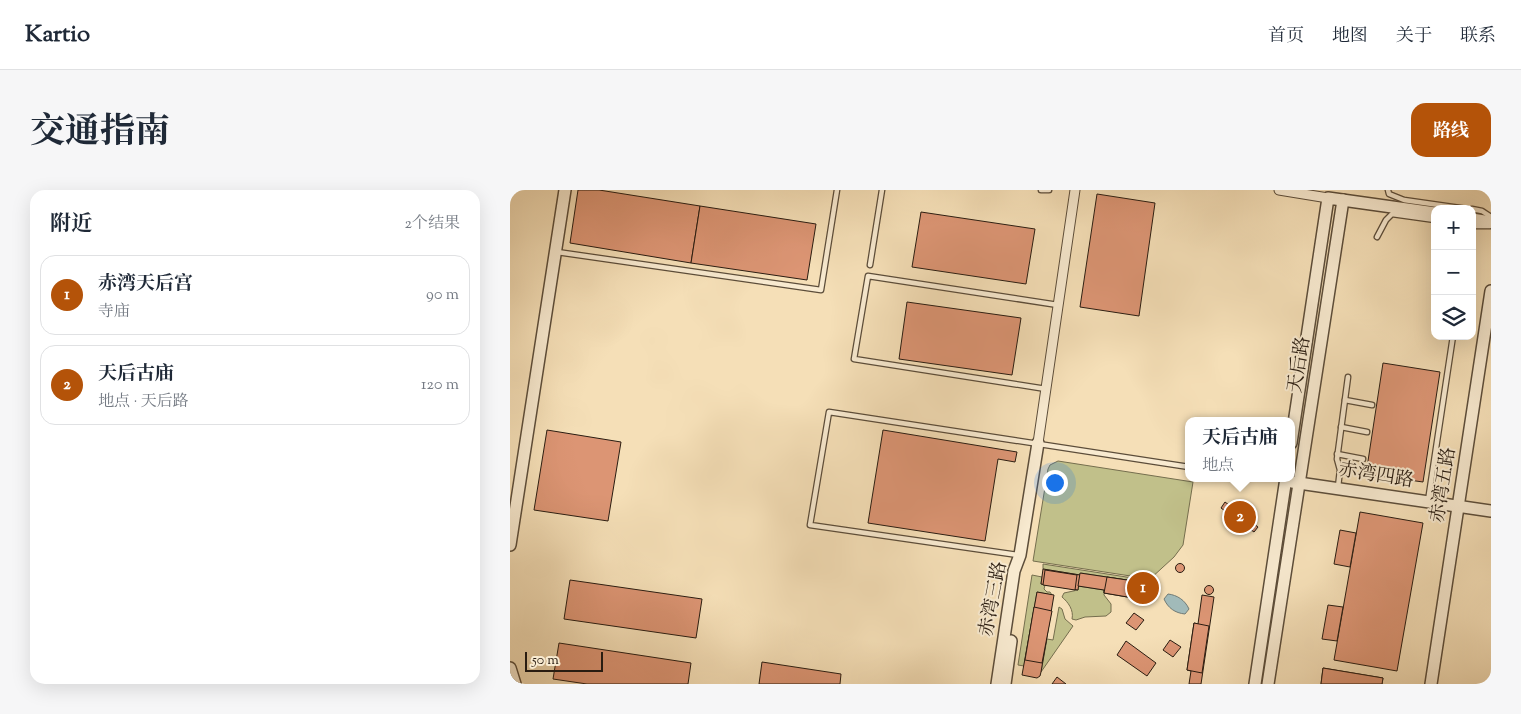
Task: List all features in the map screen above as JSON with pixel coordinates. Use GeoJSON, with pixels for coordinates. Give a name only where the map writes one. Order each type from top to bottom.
{"type":"FeatureCollection","features":[{"type":"Feature","properties":{"kind":"street"},"geometry":{"type":"LineString","coordinates":[[510,545],[565,190]]}},
{"type":"Feature","properties":{"kind":"street"},"geometry":{"type":"LineString","coordinates":[[1020,555],[1075,190]]}},
{"type":"Feature","properties":{"kind":"street"},"geometry":{"type":"LineString","coordinates":[[1282,190],[1431,212]]}},
{"type":"Feature","properties":{"kind":"street","name":"天后路"},"geometry":{"type":"LineString","coordinates":[[1295,417],[1328,198]]}},
{"type":"Feature","properties":{"kind":"street","name":"天后路"},"geometry":{"type":"LineString","coordinates":[[1268,684],[1343,200]]}},
{"type":"Feature","properties":{"kind":"street"},"geometry":{"type":"LineString","coordinates":[[1476,220],[1491,224]]}},
{"type":"Feature","properties":{"kind":"street","name":"赤湾五路"},"geometry":{"type":"LineString","coordinates":[[1432,684],[1491,291]]}},
{"type":"Feature","properties":{"kind":"street"},"geometry":{"type":"LineString","coordinates":[[1255,684],[1286,482]]}},
{"type":"Feature","properties":{"kind":"street","name":"赤湾四路"},"geometry":{"type":"LineString","coordinates":[[1295,482],[1491,511]]}},
{"type":"Feature","properties":{"kind":"street","name":"赤湾三路"},"geometry":{"type":"LineString","coordinates":[[997,684],[1014,571],[1020,555]]}},
{"type":"Feature","properties":{"kind":"street","name":"赤湾三路"},"geometry":{"type":"LineString","coordinates":[[1005,684],[1021,573],[1020,555]]}},
{"type":"Feature","properties":{"kind":"street"},"geometry":{"type":"LineString","coordinates":[[510,668],[515,684]]}},
{"type":"Feature","properties":{"kind":"lane"},"geometry":{"type":"LineString","coordinates":[[555,252],[821,290],[837,190]]}},
{"type":"Feature","properties":{"kind":"lane"},"geometry":{"type":"LineString","coordinates":[[870,265],[882,190]]}},
{"type":"Feature","properties":{"kind":"lane"},"geometry":{"type":"LineString","coordinates":[[1041,190],[1048,190]]}},
{"type":"Feature","properties":{"kind":"lane"},"geometry":{"type":"LineString","coordinates":[[1388,190],[1389,194],[1404,200],[1439,205]]}},
{"type":"Feature","properties":{"kind":"lane"},"geometry":{"type":"LineString","coordinates":[[1476,210],[1482,211],[1491,217]]}},
{"type":"Feature","properties":{"kind":"lane"},"geometry":{"type":"LineString","coordinates":[[1377,238],[1386,220],[1392,214],[1431,219]]}},
{"type":"Feature","properties":{"kind":"lane"},"geometry":{"type":"LineString","coordinates":[[1476,226],[1486,227],[1491,224]]}},
{"type":"Feature","properties":{"kind":"lane"},"geometry":{"type":"LineString","coordinates":[[1046,389],[854,359],[868,276],[1058,305]]}},
{"type":"Feature","properties":{"kind":"lane"},"geometry":{"type":"LineString","coordinates":[[1428,502],[1452,340]]}},
{"type":"Feature","properties":{"kind":"lane"},"geometry":{"type":"LineString","coordinates":[[1338,488],[1340,470],[1337,454],[1348,377]]}},
{"type":"Feature","properties":{"kind":"lane"},"geometry":{"type":"LineString","coordinates":[[1345,400],[1372,404]]}},
{"type":"Feature","properties":{"kind":"lane"},"geometry":{"type":"LineString","coordinates":[[1020,555],[810,524],[828,412],[1185,466]]}},
{"type":"Feature","properties":{"kind":"lane"},"geometry":{"type":"LineString","coordinates":[[1341,428],[1368,432]]}},
{"type":"Feature","properties":{"kind":"lane"},"geometry":{"type":"LineString","coordinates":[[1337,454],[1363,458]]}},
{"type":"Feature","properties":{"kind":"shaded area"},"geometry":{"type":"Polygon","coordinates":[[[1058,461],[1193,482],[1183,545],[1174,557],[1150,579],[1033,561],[1050,465],[1058,461]]]}},
{"type":"Feature","properties":{"kind":"shaded area"},"geometry":{"type":"Polygon","coordinates":[[[1043,564],[1152,581],[1152,584],[1043,569],[1043,564]]]}},
{"type":"Feature","properties":{"kind":"shaded area"},"geometry":{"type":"Polygon","coordinates":[[[1032,575],[1042,577],[1041,584],[1045,585],[1044,589],[1052,595],[1037,592],[1024,666],[1018,665],[1032,575]]]}},
{"type":"Feature","properties":{"kind":"shaded area"},"geometry":{"type":"Polygon","coordinates":[[[1078,586],[1104,590],[1104,595],[1111,604],[1111,612],[1106,616],[1072,619],[1070,606],[1062,597],[1064,593],[1078,590],[1078,586]]]}},
{"type":"Feature","properties":{"kind":"shaded area"},"geometry":{"type":"Polygon","coordinates":[[[1059,607],[1062,609],[1065,619],[1073,626],[1041,672],[1047,639],[1053,640],[1059,607]]]}},
{"type":"Feature","properties":{"kind":"water"},"geometry":{"type":"Polygon","coordinates":[[[1168,594],[1178,597],[1185,603],[1189,609],[1185,614],[1175,611],[1168,605],[1164,599],[1168,594]]]}},
{"type":"Feature","properties":{"kind":"building"},"geometry":{"type":"Polygon","coordinates":[[[578,190],[599,190],[700,206],[691,263],[570,243],[578,190]]]}},
{"type":"Feature","properties":{"kind":"building"},"geometry":{"type":"Polygon","coordinates":[[[1097,194],[1155,203],[1139,316],[1080,307],[1097,194]]]}},
{"type":"Feature","properties":{"kind":"building"},"geometry":{"type":"Polygon","coordinates":[[[700,206],[816,224],[807,280],[691,263],[700,206]]]}},
{"type":"Feature","properties":{"kind":"building"},"geometry":{"type":"Polygon","coordinates":[[[921,212],[1035,229],[1026,284],[912,267],[921,212]]]}},
{"type":"Feature","properties":{"kind":"building"},"geometry":{"type":"Polygon","coordinates":[[[907,302],[1021,318],[1012,375],[899,359],[907,302]]]}},
{"type":"Feature","properties":{"kind":"building"},"geometry":{"type":"Polygon","coordinates":[[[1383,363],[1440,372],[1423,482],[1366,474],[1383,363]]]}},
{"type":"Feature","properties":{"kind":"building"},"geometry":{"type":"Polygon","coordinates":[[[547,430],[621,442],[608,521],[534,510],[547,430]]]}},
{"type":"Feature","properties":{"kind":"building"},"geometry":{"type":"Polygon","coordinates":[[[883,430],[1017,452],[1015,462],[998,459],[985,541],[868,523],[883,430]]]}},
{"type":"Feature","properties":{"kind":"building"},"geometry":{"type":"Polygon","coordinates":[[[1225,502],[1258,527],[1254,532],[1221,508],[1225,502]]]}},
{"type":"Feature","properties":{"kind":"building"},"geometry":{"type":"Polygon","coordinates":[[[1230,506],[1253,523],[1250,528],[1226,511],[1230,506]]]}},
{"type":"Feature","properties":{"kind":"building"},"geometry":{"type":"Polygon","coordinates":[[[1234,509],[1249,520],[1245,525],[1231,514],[1234,509]]]}},
{"type":"Feature","properties":{"kind":"building"},"geometry":{"type":"Polygon","coordinates":[[[1360,512],[1423,523],[1397,671],[1334,660],[1360,512]]]}},
{"type":"Feature","properties":{"kind":"building"},"geometry":{"type":"Polygon","coordinates":[[[1340,530],[1356,533],[1350,567],[1334,564],[1340,530]]]}},
{"type":"Feature","properties":{"kind":"building"},"geometry":{"type":"Polygon","coordinates":[[[1180,563],[1185,568],[1180,573],[1175,568],[1180,563]]]}},
{"type":"Feature","properties":{"kind":"building"},"geometry":{"type":"Polygon","coordinates":[[[1043,569],[1080,575],[1078,590],[1041,584],[1043,569]]]}},
{"type":"Feature","properties":{"kind":"building"},"geometry":{"type":"Polygon","coordinates":[[[1045,570],[1077,575],[1075,590],[1043,585],[1045,570]]]}},
{"type":"Feature","properties":{"kind":"building"},"geometry":{"type":"Polygon","coordinates":[[[1080,573],[1154,584],[1151,601],[1104,593],[1104,590],[1078,586],[1080,573]]]}},
{"type":"Feature","properties":{"kind":"building"},"geometry":{"type":"Polygon","coordinates":[[[1107,577],[1154,584],[1151,601],[1104,593],[1107,577]]]}},
{"type":"Feature","properties":{"kind":"building"},"geometry":{"type":"Polygon","coordinates":[[[570,580],[702,599],[696,638],[564,619],[570,580]]]}},
{"type":"Feature","properties":{"kind":"building"},"geometry":{"type":"Polygon","coordinates":[[[1209,586],[1213,590],[1209,594],[1205,590],[1209,586]]]}},
{"type":"Feature","properties":{"kind":"building"},"geometry":{"type":"Polygon","coordinates":[[[1037,592],[1054,595],[1041,672],[1037,678],[1022,675],[1037,592]]]}},
{"type":"Feature","properties":{"kind":"building"},"geometry":{"type":"Polygon","coordinates":[[[1202,595],[1214,597],[1201,684],[1189,684],[1191,671],[1187,670],[1194,623],[1198,624],[1202,595]]]}},
{"type":"Feature","properties":{"kind":"building"},"geometry":{"type":"Polygon","coordinates":[[[1328,605],[1343,607],[1337,641],[1322,639],[1328,605]]]}},
{"type":"Feature","properties":{"kind":"building"},"geometry":{"type":"Polygon","coordinates":[[[1034,607],[1052,611],[1042,663],[1025,660],[1034,607]]]}},
{"type":"Feature","properties":{"kind":"building"},"geometry":{"type":"Polygon","coordinates":[[[1134,613],[1144,620],[1136,630],[1126,623],[1134,613]]]}},
{"type":"Feature","properties":{"kind":"building"},"geometry":{"type":"Polygon","coordinates":[[[1194,623],[1209,626],[1202,673],[1187,670],[1194,623]]]}},
{"type":"Feature","properties":{"kind":"building"},"geometry":{"type":"Polygon","coordinates":[[[1170,640],[1181,647],[1173,657],[1163,650],[1170,640]]]}},
{"type":"Feature","properties":{"kind":"building"},"geometry":{"type":"Polygon","coordinates":[[[1126,641],[1156,663],[1147,676],[1117,655],[1126,641]]]}},
{"type":"Feature","properties":{"kind":"building"},"geometry":{"type":"Polygon","coordinates":[[[559,643],[691,663],[688,684],[587,684],[553,679],[559,643]]]}},
{"type":"Feature","properties":{"kind":"building"},"geometry":{"type":"Polygon","coordinates":[[[762,662],[841,674],[840,684],[759,684],[762,662]]]}},
{"type":"Feature","properties":{"kind":"building"},"geometry":{"type":"Polygon","coordinates":[[[1323,668],[1383,678],[1382,684],[1321,684],[1323,668]]]}},
{"type":"Feature","properties":{"kind":"building"},"geometry":{"type":"Polygon","coordinates":[[[1323,668],[1383,678],[1382,684],[1321,684],[1323,668]]]}},
{"type":"Feature","properties":{"kind":"building"},"geometry":{"type":"Polygon","coordinates":[[[1057,677],[1066,684],[1052,684],[1057,677]]]}},
{"type":"Feature","properties":{"kind":"place","name":"天后古庙"},"geometry":{"type":"Point","coordinates":[1240,517]}},
{"type":"Feature","properties":{"kind":"place","name":"赤湾天后宫"},"geometry":{"type":"Point","coordinates":[1143,588]}}]}
